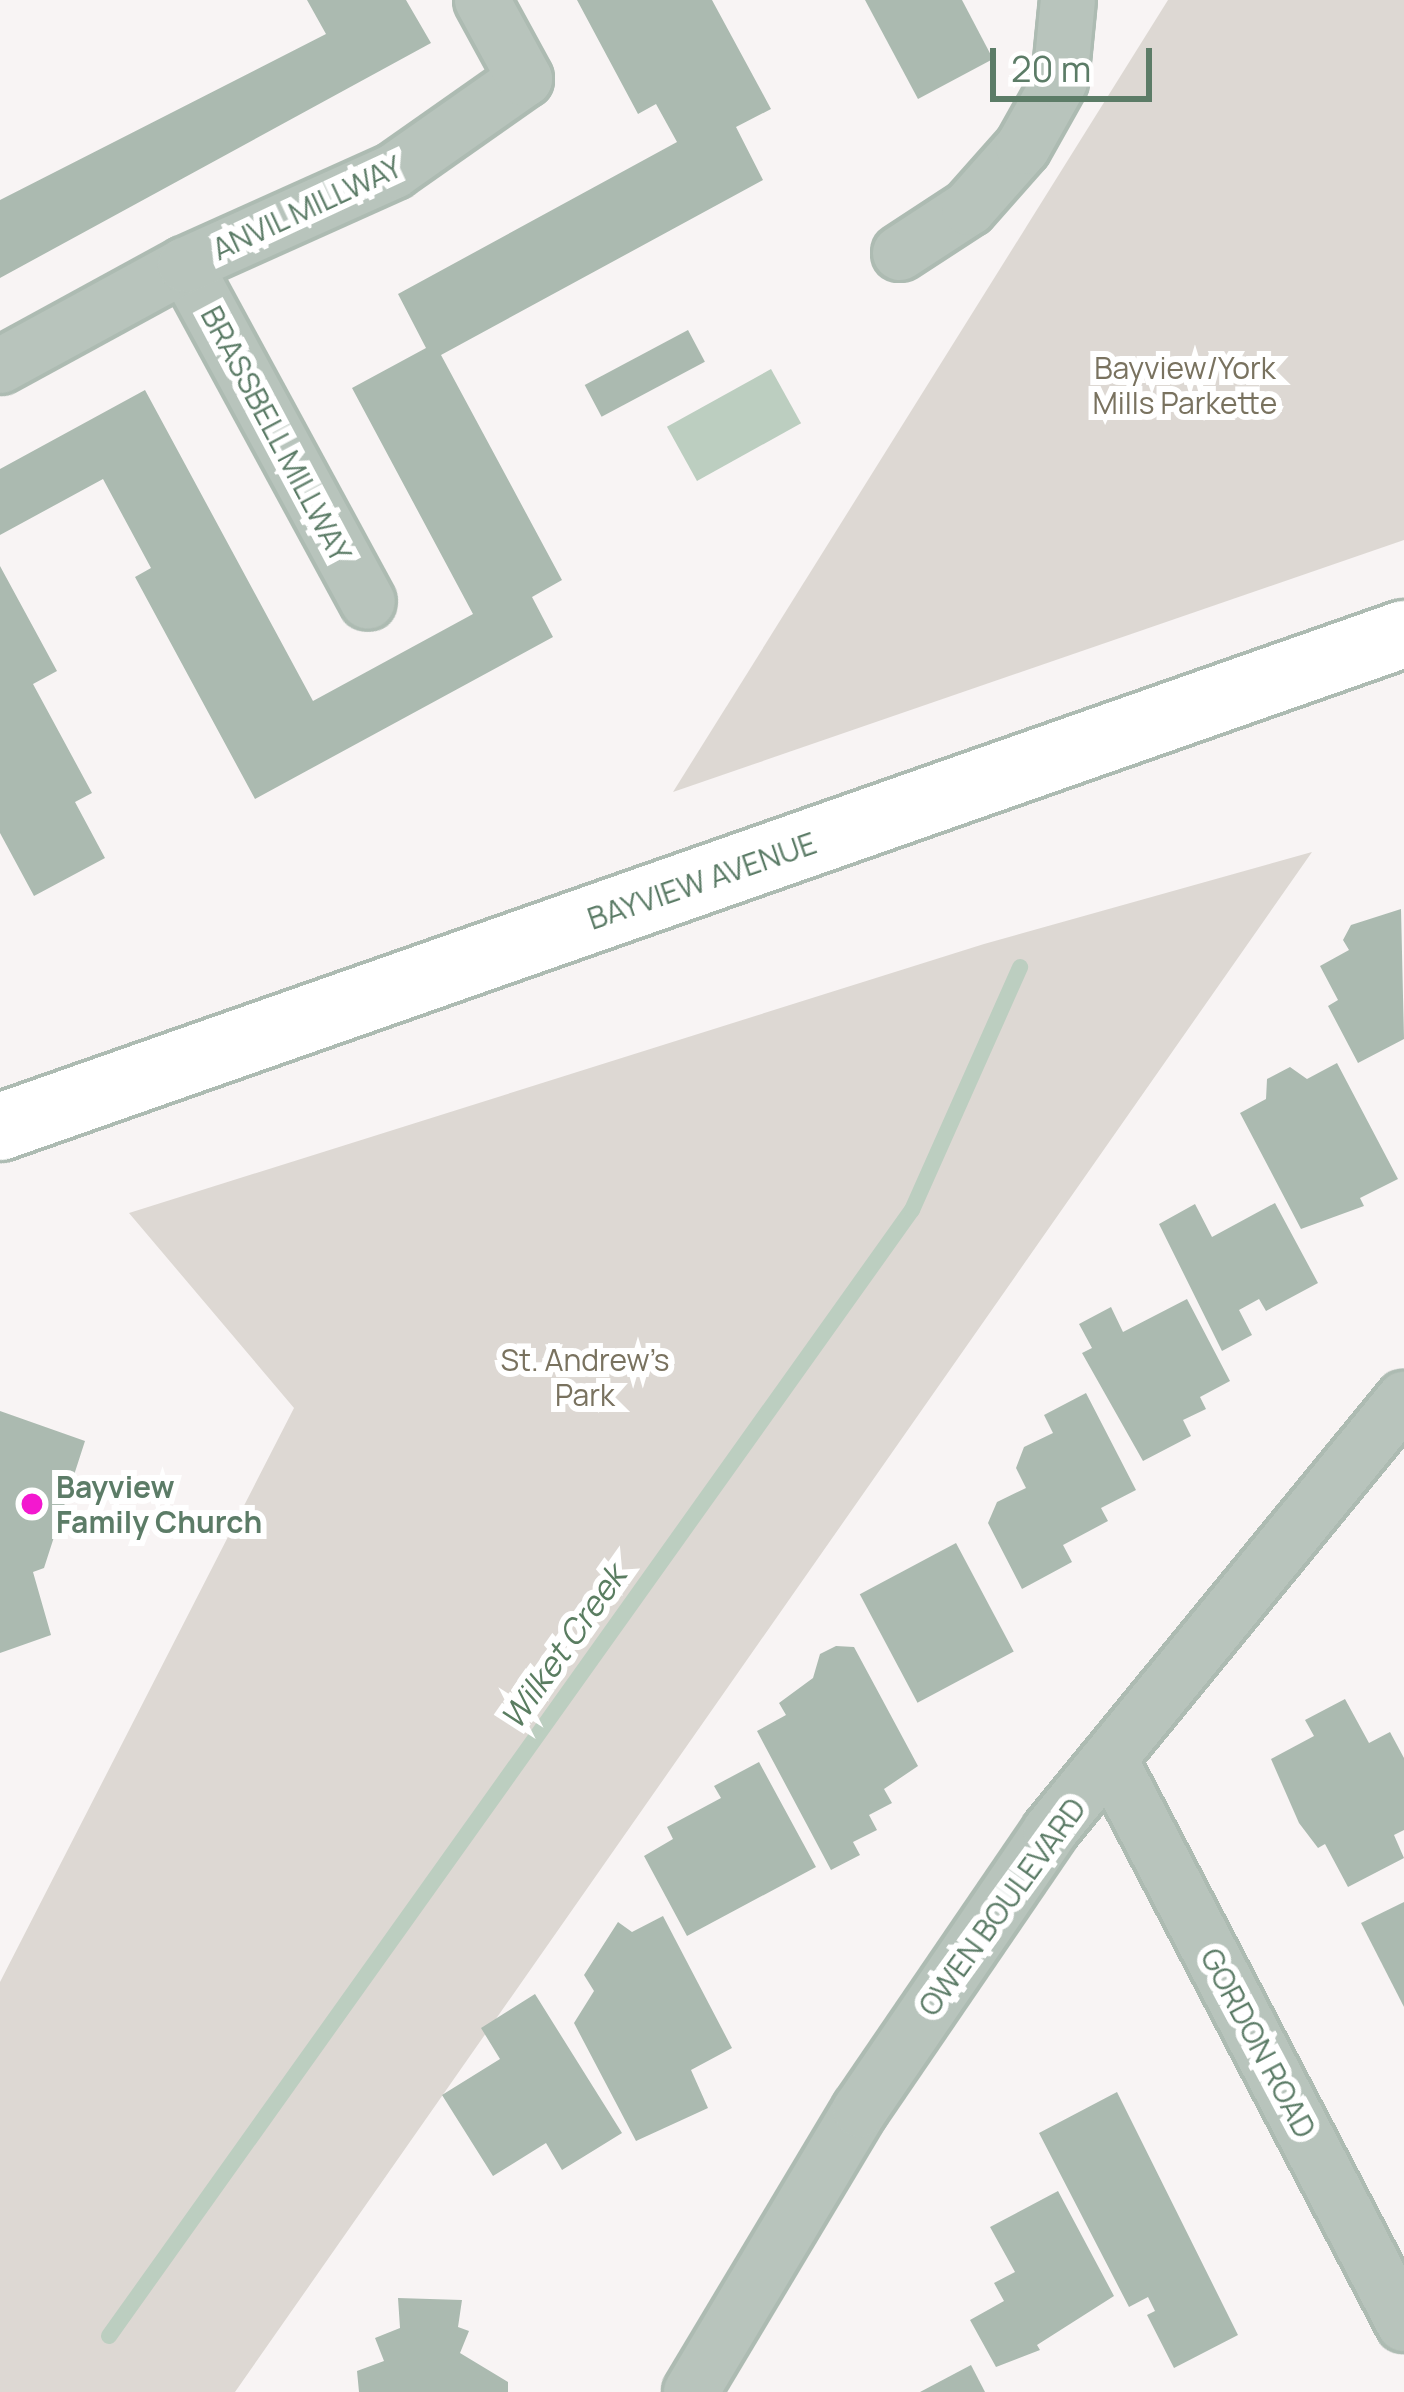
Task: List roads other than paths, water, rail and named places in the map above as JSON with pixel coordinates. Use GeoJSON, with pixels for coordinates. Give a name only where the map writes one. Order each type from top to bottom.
{"type":"FeatureCollection","features":[{"type":"Feature","properties":{"kind":"main road","name":"BAYVIEW AVENUE"},"geometry":{"type":"LineString","coordinates":[[2,1121],[1404,634]]}},
{"type":"Feature","properties":{"kind":"street","name":"ANVIL MILLWAY"},"geometry":{"type":"LineString","coordinates":[[0,365],[185,265],[394,171],[525,80],[482,0]]}},
{"type":"Feature","properties":{"kind":"street"},"geometry":{"type":"LineString","coordinates":[[900,253],[968,208],[1024,147],[1063,72],[1069,0]]}},
{"type":"Feature","properties":{"kind":"street","name":"BRASSBELL MILLWAY"},"geometry":{"type":"LineString","coordinates":[[185,265],[368,602]]}},
{"type":"Feature","properties":{"kind":"street","name":"OWEN BOULEVARD"},"geometry":{"type":"LineString","coordinates":[[691,2392],[860,2110],[1050,1831],[1404,1399]]}},
{"type":"Feature","properties":{"kind":"street","name":"GORDON ROAD"},"geometry":{"type":"LineString","coordinates":[[1111,1762],[1404,2324]]}},
{"type":"Feature","properties":{"kind":"waterway","name":"Wilket Creek"},"geometry":{"type":"LineString","coordinates":[[109,2336],[912,1210],[1020,967]]}},
{"type":"Feature","properties":{"kind":"place","name":"Bayview Family Church"},"geometry":{"type":"Point","coordinates":[32,1504]}},
{"type":"Feature","properties":{"kind":"park label","name":"Bayview/York Mills Parkette"},"geometry":{"type":"Point","coordinates":[1185,386]}},
{"type":"Feature","properties":{"kind":"park label","name":"St. Andrew’s Park"},"geometry":{"type":"Point","coordinates":[585,1377]}}]}
